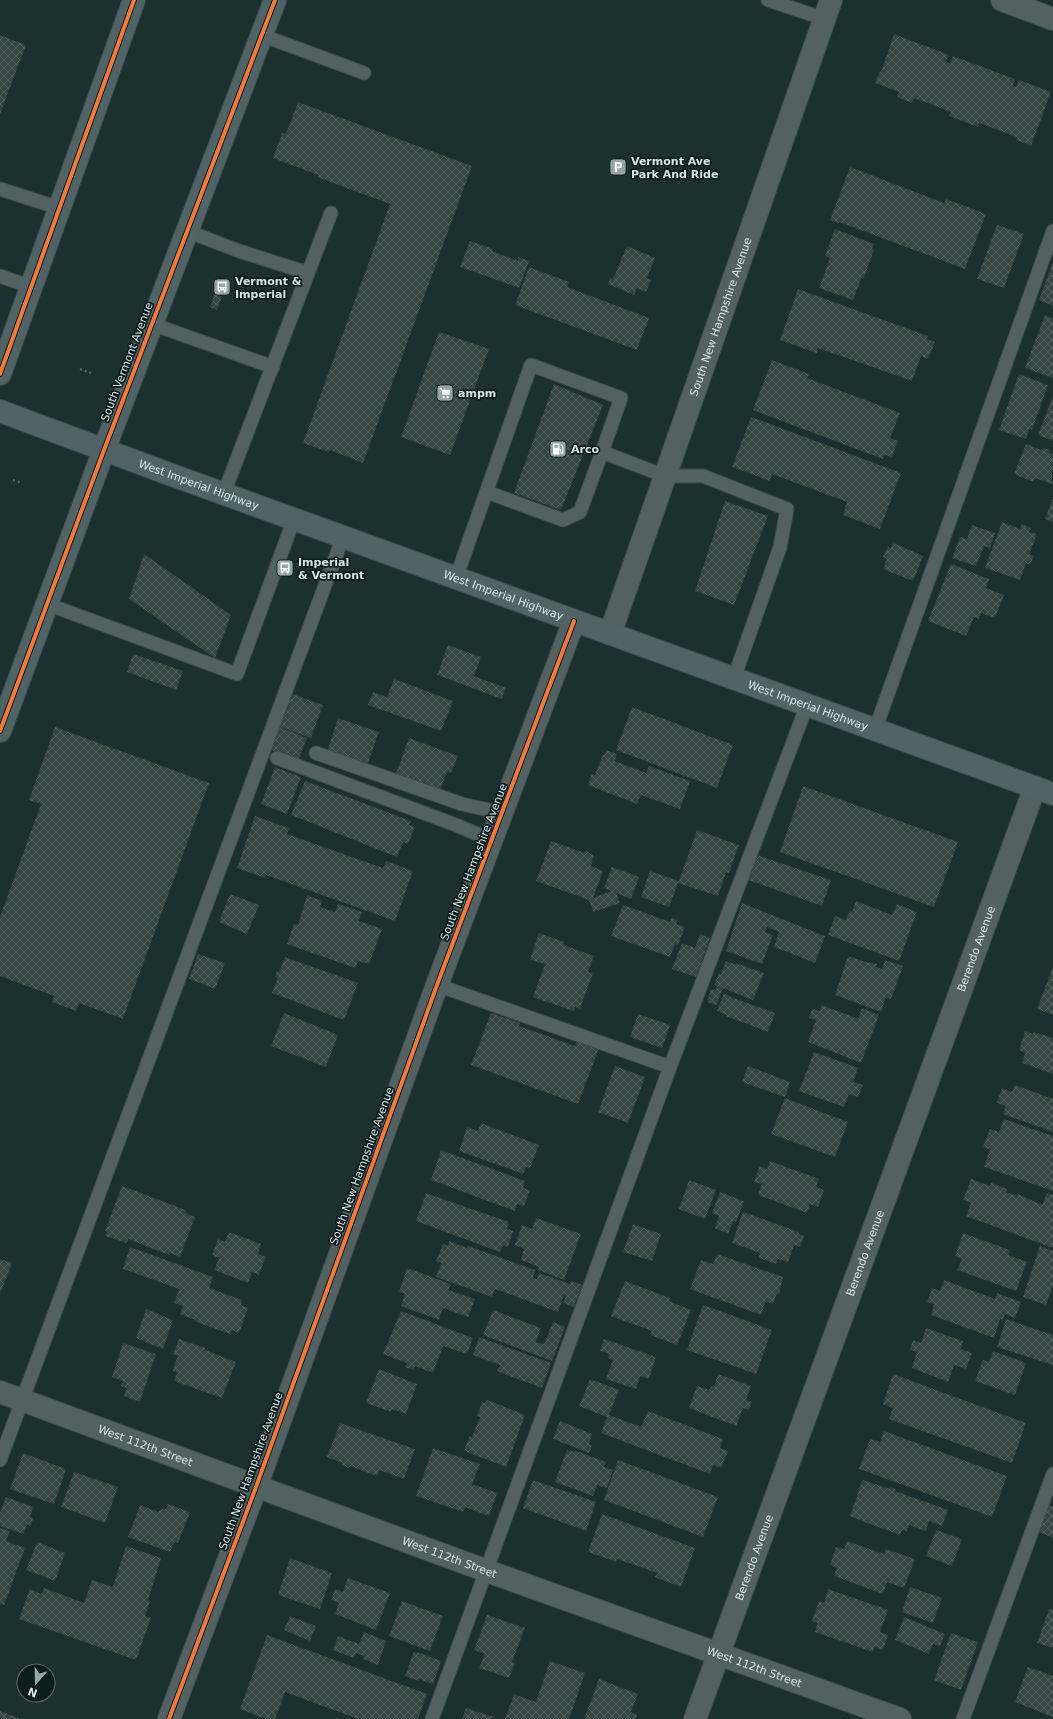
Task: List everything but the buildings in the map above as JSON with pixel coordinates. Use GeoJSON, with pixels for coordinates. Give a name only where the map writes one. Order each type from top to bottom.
{"type":"FeatureCollection","features":[{"type":"Feature","properties":{"kind":"main road"},"geometry":{"type":"LineString","coordinates":[[0,374],[134,0]]}},
{"type":"Feature","properties":{"kind":"main road","name":"South Vermont Avenue"},"geometry":{"type":"LineString","coordinates":[[0,731],[104,450],[275,0]]}},
{"type":"Feature","properties":{"kind":"main road","name":"West Imperial Highway"},"geometry":{"type":"LineString","coordinates":[[0,411],[1044,791]]}},
{"type":"Feature","properties":{"kind":"street"},"geometry":{"type":"LineString","coordinates":[[1002,0],[1053,19]]}},
{"type":"Feature","properties":{"kind":"street","name":"South New Hampshire Avenue"},"geometry":{"type":"LineString","coordinates":[[610,634],[828,10]]}},
{"type":"Feature","properties":{"kind":"street","name":"South New Hampshire Avenue"},"geometry":{"type":"LineString","coordinates":[[169,1719],[256,1487],[437,985],[574,621]]}},
{"type":"Feature","properties":{"kind":"street","name":"Berendo Avenue"},"geometry":{"type":"LineString","coordinates":[[695,1719],[1044,791]]}},
{"type":"Feature","properties":{"kind":"street","name":"West 112th Street"},"geometry":{"type":"LineString","coordinates":[[0,1392],[487,1571],[900,1719]]}},
{"type":"Feature","properties":{"kind":"lane"},"geometry":{"type":"LineString","coordinates":[[768,0],[828,10]]}},
{"type":"Feature","properties":{"kind":"lane"},"geometry":{"type":"LineString","coordinates":[[261,35],[364,73]]}},
{"type":"Feature","properties":{"kind":"lane"},"geometry":{"type":"LineString","coordinates":[[0,189],[59,208]]}},
{"type":"Feature","properties":{"kind":"lane"},"geometry":{"type":"LineString","coordinates":[[224,493],[331,214]]}},
{"type":"Feature","properties":{"kind":"lane"},"geometry":{"type":"LineString","coordinates":[[187,231],[239,251],[308,274]]}},
{"type":"Feature","properties":{"kind":"lane"},"geometry":{"type":"LineString","coordinates":[[875,730],[1053,232]]}},
{"type":"Feature","properties":{"kind":"lane"},"geometry":{"type":"LineString","coordinates":[[0,276],[31,287]]}},
{"type":"Feature","properties":{"kind":"lane"},"geometry":{"type":"LineString","coordinates":[[152,324],[272,367]]}},
{"type":"Feature","properties":{"kind":"lane"},"geometry":{"type":"LineString","coordinates":[[456,578],[531,365],[621,398],[580,512],[563,520],[487,492]]}},
{"type":"Feature","properties":{"kind":"lane"},"geometry":{"type":"LineString","coordinates":[[602,452],[665,476],[703,476],[787,509],[780,547],[734,678]]}},
{"type":"Feature","properties":{"kind":"lane"},"geometry":{"type":"LineString","coordinates":[[47,604],[238,674],[294,519]]}},
{"type":"Feature","properties":{"kind":"lane"},"geometry":{"type":"LineString","coordinates":[[0,1460],[343,537]]}},
{"type":"Feature","properties":{"kind":"lane"},"geometry":{"type":"LineString","coordinates":[[432,1719],[670,1067],[807,705]]}},
{"type":"Feature","properties":{"kind":"lane"},"geometry":{"type":"LineString","coordinates":[[316,753],[462,804],[502,813]]}},
{"type":"Feature","properties":{"kind":"lane"},"geometry":{"type":"LineString","coordinates":[[277,758],[491,840]]}},
{"type":"Feature","properties":{"kind":"lane"},"geometry":{"type":"LineString","coordinates":[[437,985],[670,1067]]}},
{"type":"Feature","properties":{"kind":"lane"},"geometry":{"type":"LineString","coordinates":[[963,1719],[1053,1474]]}},
{"type":"Feature","properties":{"kind":"path"},"geometry":{"type":"LineString","coordinates":[[80,369],[91,373]]}},
{"type":"Feature","properties":{"kind":"path"},"geometry":{"type":"LineString","coordinates":[[13,480],[22,483]]}},
{"type":"Feature","properties":{"kind":"cycle path"},"geometry":{"type":"LineString","coordinates":[[0,374],[134,0]]}},
{"type":"Feature","properties":{"kind":"cycle path"},"geometry":{"type":"LineString","coordinates":[[0,731],[104,450],[275,0]]}},
{"type":"Feature","properties":{"kind":"cycle path"},"geometry":{"type":"LineString","coordinates":[[169,1719],[256,1487],[437,985],[574,621]]}},
{"type":"Feature","properties":{"kind":"place","name":"Vermont Ave Park And Ride"},"geometry":{"type":"Point","coordinates":[618,167]}},
{"type":"Feature","properties":{"kind":"place","name":"Vermont & Imperial"},"geometry":{"type":"Point","coordinates":[222,287]}},
{"type":"Feature","properties":{"kind":"place","name":"ampm"},"geometry":{"type":"Point","coordinates":[445,393]}},
{"type":"Feature","properties":{"kind":"place","name":"Arco"},"geometry":{"type":"Point","coordinates":[558,449]}},
{"type":"Feature","properties":{"kind":"place","name":"Imperial & Vermont"},"geometry":{"type":"Point","coordinates":[285,568]}}]}
